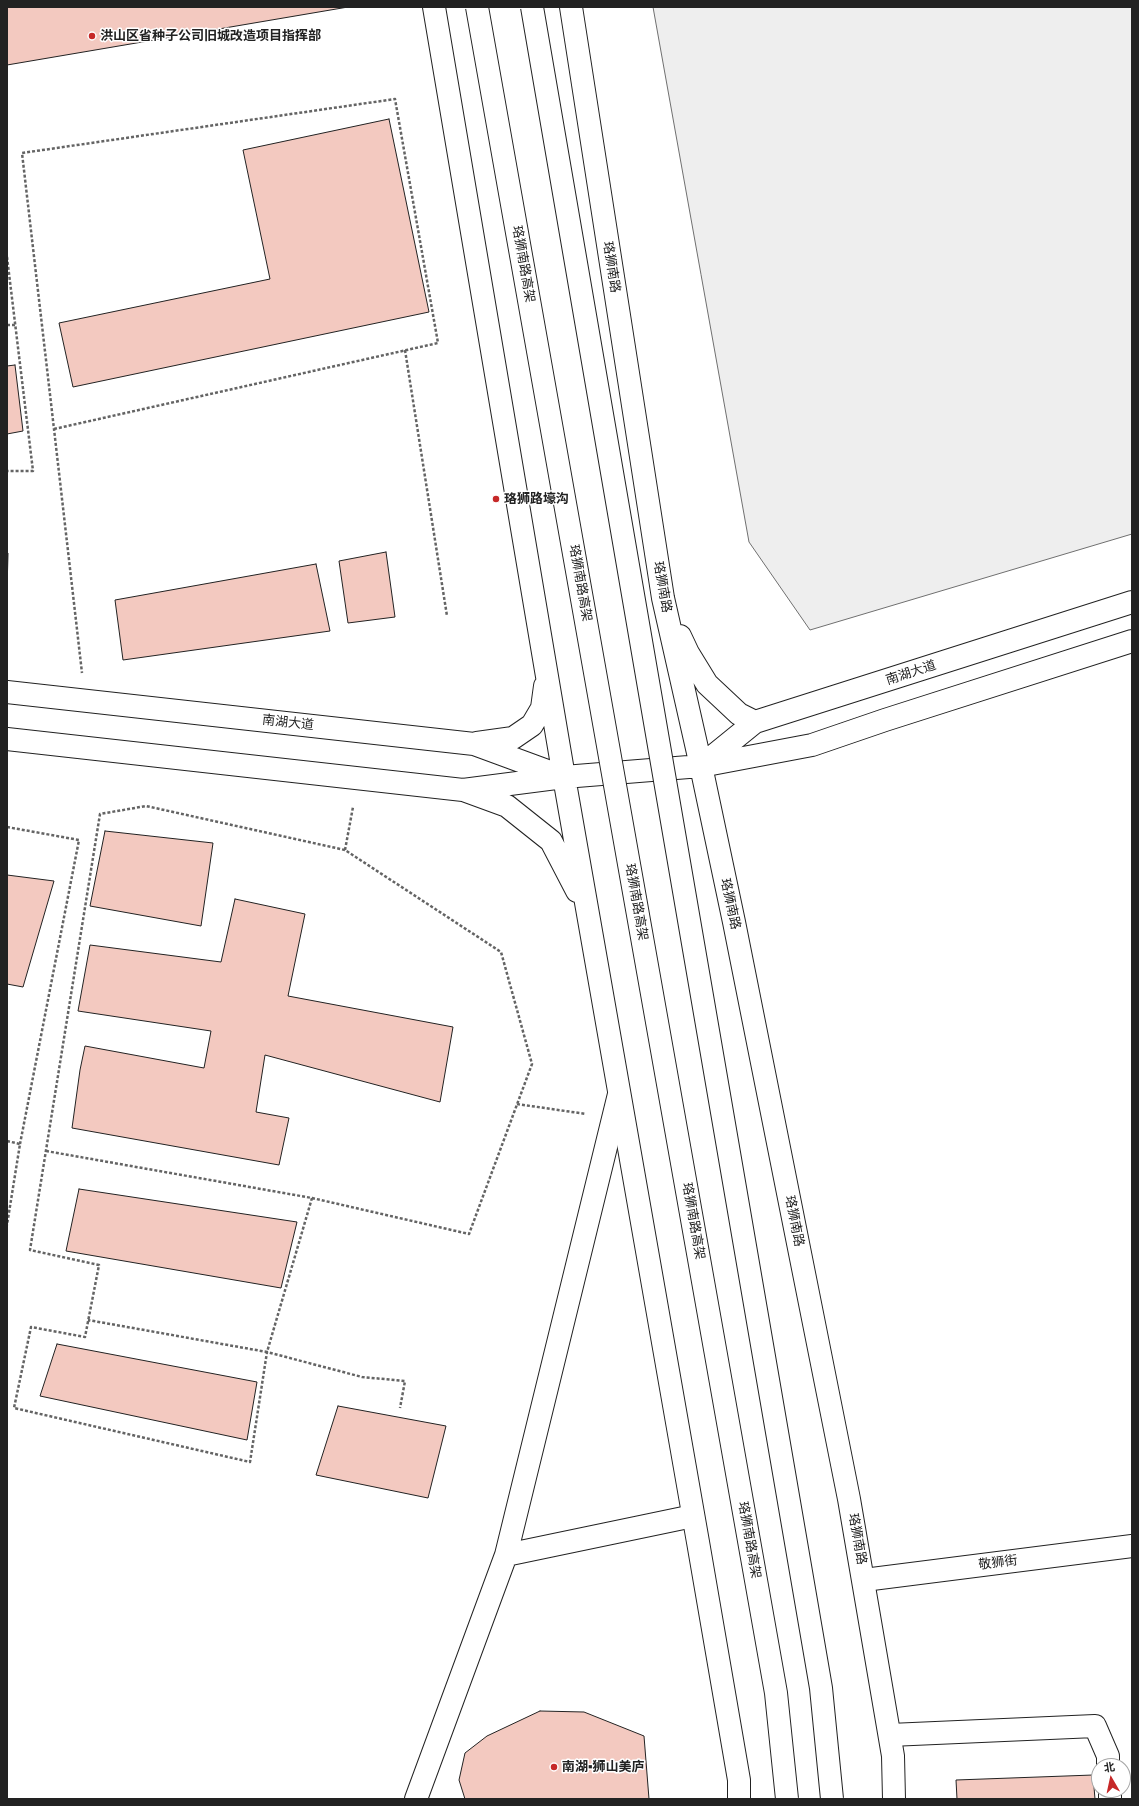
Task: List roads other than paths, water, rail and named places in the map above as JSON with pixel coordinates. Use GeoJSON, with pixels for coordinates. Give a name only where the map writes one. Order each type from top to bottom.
{"type":"FeatureCollection","features":[{"type":"Feature","properties":{"kind":"main road"},"geometry":{"type":"LineString","coordinates":[[434,7],[587,911],[739,1780],[739,1799]]}},
{"type":"Feature","properties":{"kind":"main road","name":"珞狮南路高架"},"geometry":{"type":"LineString","coordinates":[[477,7],[775,1686],[787,1799]]}},
{"type":"Feature","properties":{"kind":"main road"},"geometry":{"type":"LineString","coordinates":[[532,7],[821,1688],[832,1799]]}},
{"type":"Feature","properties":{"kind":"main road","name":"珞狮南路"},"geometry":{"type":"LineString","coordinates":[[571,7],[663,598],[736,930],[864,1580],[894,1756],[894,1799]]}},
{"type":"Feature","properties":{"kind":"main road"},"geometry":{"type":"LineString","coordinates":[[663,598],[688,653],[707,684],[739,714],[755,722]]}},
{"type":"Feature","properties":{"kind":"main road","name":"南湖大道"},"geometry":{"type":"LineString","coordinates":[[701,766],[755,722],[1132,602]]}},
{"type":"Feature","properties":{"kind":"main road","name":"南湖大道"},"geometry":{"type":"LineString","coordinates":[[7,739],[463,790],[564,777],[701,766],[812,745],[1132,640]]}},
{"type":"Feature","properties":{"kind":"main road"},"geometry":{"type":"LineString","coordinates":[[474,744],[513,738],[532,725],[542,708],[546,669]]}},
{"type":"Feature","properties":{"kind":"main road","name":"南湖大道"},"geometry":{"type":"LineString","coordinates":[[7,692],[474,744],[564,777]]}},
{"type":"Feature","properties":{"kind":"main road"},"geometry":{"type":"LineString","coordinates":[[463,790],[507,806],[551,841],[587,911]]}},
{"type":"Feature","properties":{"kind":"main road"},"geometry":{"type":"LineString","coordinates":[[416,1799],[506,1555],[619,1094]]}},
{"type":"Feature","properties":{"kind":"main road"},"geometry":{"type":"LineString","coordinates":[[506,1555],[693,1516]]}},
{"type":"Feature","properties":{"kind":"main road","name":"敬狮街"},"geometry":{"type":"LineString","coordinates":[[864,1580],[1132,1546]]}},
{"type":"Feature","properties":{"kind":"main road"},"geometry":{"type":"LineString","coordinates":[[890,1735],[1095,1726],[1108,1758]]}},
{"type":"Feature","properties":{"kind":"place","name":"洪山区省种子公司旧城改造项目指挥部"},"geometry":{"type":"Point","coordinates":[92,36]}},
{"type":"Feature","properties":{"kind":"place","name":"珞狮路壕沟"},"geometry":{"type":"Point","coordinates":[496,499]}},
{"type":"Feature","properties":{"kind":"place","name":"南湖▪狮山美庐"},"geometry":{"type":"Point","coordinates":[554,1767]}}]}
